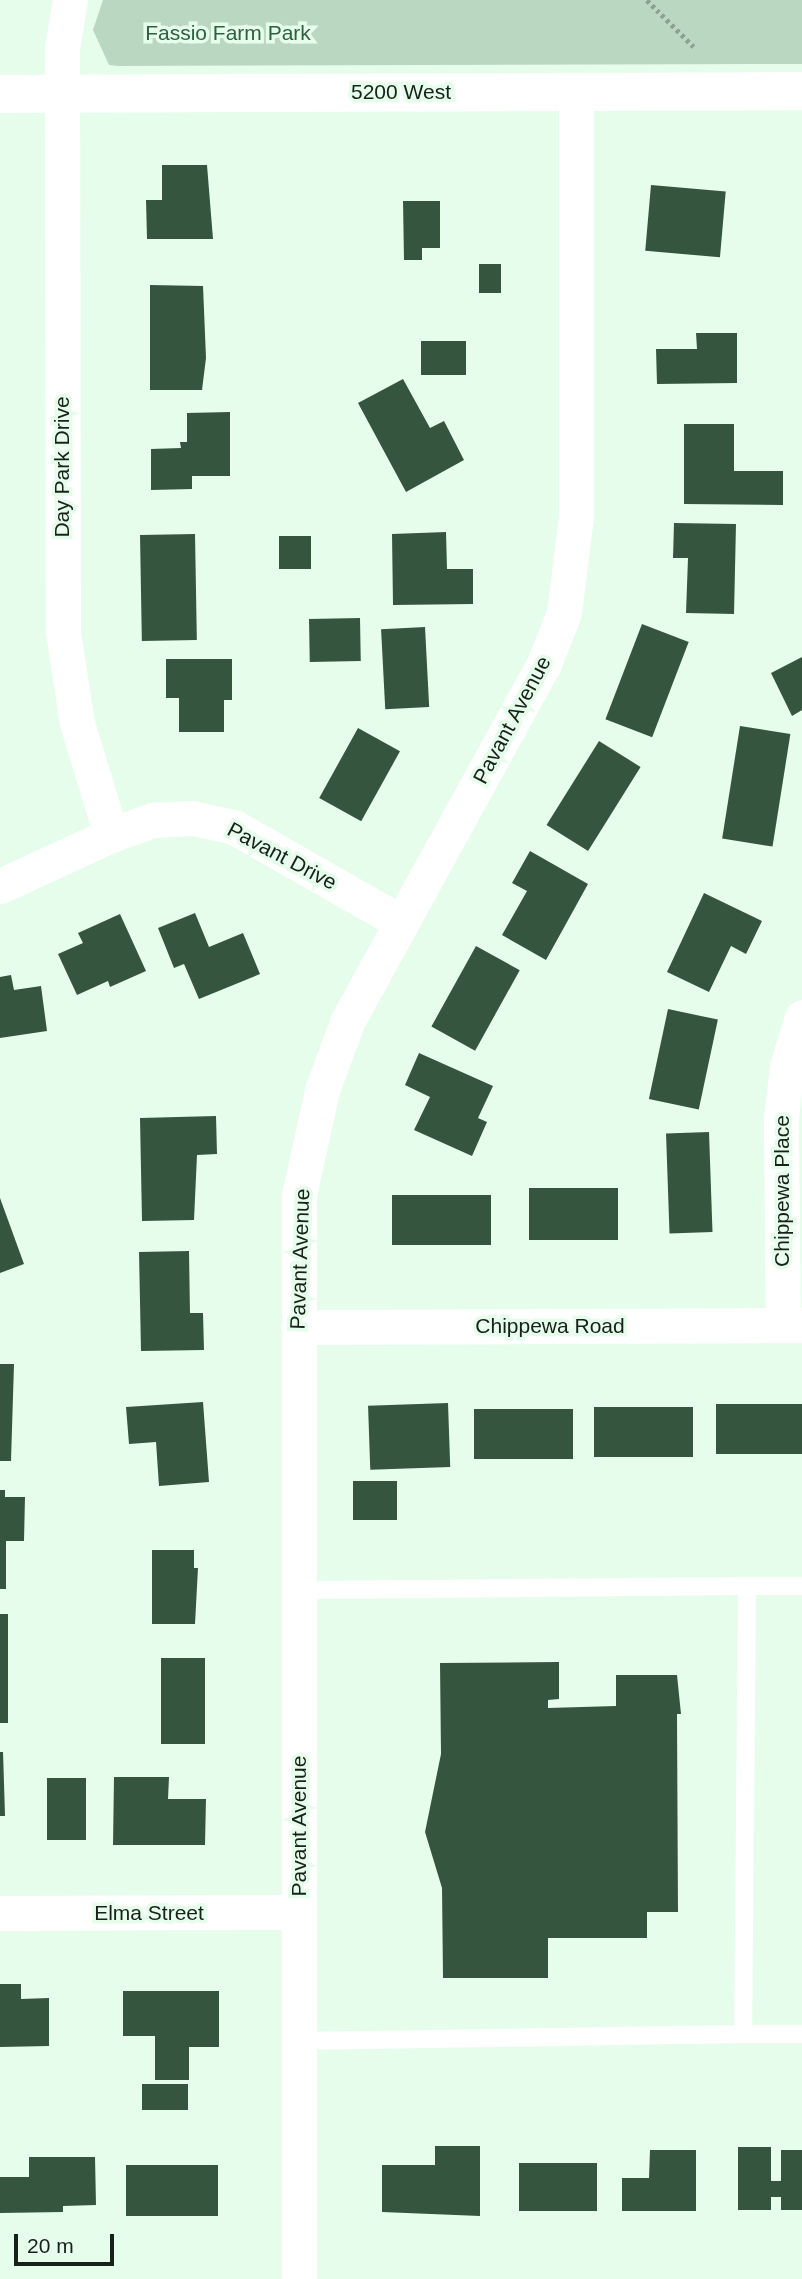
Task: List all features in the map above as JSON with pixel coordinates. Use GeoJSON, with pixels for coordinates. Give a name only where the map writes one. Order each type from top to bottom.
{"type":"FeatureCollection","features":[{"type":"Feature","properties":{"kind":"street","name":"Day Park Drive"},"geometry":{"type":"LineString","coordinates":[[70,0],[62,48],[63,632],[77,723],[111,835]]}},
{"type":"Feature","properties":{"kind":"street","name":"5200 West"},"geometry":{"type":"LineString","coordinates":[[0,94],[802,91]]}},
{"type":"Feature","properties":{"kind":"street","name":"Pavant Avenue"},"geometry":{"type":"LineString","coordinates":[[299,2279],[299,1195],[319,1101],[348,1020],[543,666],[571,582],[576,516],[576,92]]}},
{"type":"Feature","properties":{"kind":"street","name":"Pavant Drive"},"geometry":{"type":"LineString","coordinates":[[0,886],[111,835],[172,818],[234,827],[402,922]]}},
{"type":"Feature","properties":{"kind":"street","name":"Chippewa Place"},"geometry":{"type":"LineString","coordinates":[[793,1325],[781,1118],[787,1066],[802,1017]]}},
{"type":"Feature","properties":{"kind":"street","name":"Chippewa Road"},"geometry":{"type":"LineString","coordinates":[[298,1327],[793,1325]]}},
{"type":"Feature","properties":{"kind":"street","name":"Elma Street"},"geometry":{"type":"LineString","coordinates":[[0,1913],[299,1912]]}},
{"type":"Feature","properties":{"kind":"lane"},"geometry":{"type":"LineString","coordinates":[[298,1590],[802,1586]]}},
{"type":"Feature","properties":{"kind":"lane"},"geometry":{"type":"LineString","coordinates":[[743,2034],[747,1587]]}},
{"type":"Feature","properties":{"kind":"lane"},"geometry":{"type":"LineString","coordinates":[[299,2041],[802,2034]]}},
{"type":"Feature","properties":{"kind":"path"},"geometry":{"type":"LineString","coordinates":[[647,0],[694,47]]}},
{"type":"Feature","properties":{"kind":"green space","name":"Fassio Farm Park"},"geometry":{"type":"Polygon","coordinates":[[[103,0],[802,0],[802,64],[118,66],[109,65],[93,30],[103,0]]]}},
{"type":"Feature","properties":{"kind":"building"},"geometry":{"type":"Polygon","coordinates":[[[162,165],[207,165],[213,239],[147,239],[146,200],[162,200],[162,165]]]}},
{"type":"Feature","properties":{"kind":"building"},"geometry":{"type":"Polygon","coordinates":[[[651,185],[726,192],[720,257],[645,251],[651,185]]]}},
{"type":"Feature","properties":{"kind":"building"},"geometry":{"type":"Polygon","coordinates":[[[403,201],[440,201],[440,248],[422,248],[422,260],[404,260],[403,201]]]}},
{"type":"Feature","properties":{"kind":"building"},"geometry":{"type":"Polygon","coordinates":[[[479,264],[501,264],[501,293],[479,293],[479,264]]]}},
{"type":"Feature","properties":{"kind":"building"},"geometry":{"type":"Polygon","coordinates":[[[150,285],[203,286],[206,358],[202,390],[150,390],[150,285]]]}},
{"type":"Feature","properties":{"kind":"building"},"geometry":{"type":"Polygon","coordinates":[[[696,333],[737,333],[737,383],[657,384],[656,349],[697,349],[696,333]]]}},
{"type":"Feature","properties":{"kind":"building"},"geometry":{"type":"Polygon","coordinates":[[[421,341],[466,341],[466,375],[421,375],[421,341]]]}},
{"type":"Feature","properties":{"kind":"building"},"geometry":{"type":"Polygon","coordinates":[[[403,379],[430,428],[444,421],[464,460],[406,492],[358,403],[403,379]]]}},
{"type":"Feature","properties":{"kind":"building"},"geometry":{"type":"Polygon","coordinates":[[[230,412],[230,476],[192,476],[192,489],[151,490],[151,449],[181,448],[180,442],[187,442],[187,413],[230,412]]]}},
{"type":"Feature","properties":{"kind":"building"},"geometry":{"type":"Polygon","coordinates":[[[684,424],[734,424],[734,471],[783,471],[783,505],[684,504],[684,424]]]}},
{"type":"Feature","properties":{"kind":"building"},"geometry":{"type":"Polygon","coordinates":[[[674,523],[736,524],[734,614],[686,613],[688,558],[673,558],[674,523]]]}},
{"type":"Feature","properties":{"kind":"building"},"geometry":{"type":"Polygon","coordinates":[[[446,532],[447,569],[473,569],[473,604],[393,605],[392,534],[446,532]]]}},
{"type":"Feature","properties":{"kind":"building"},"geometry":{"type":"Polygon","coordinates":[[[195,534],[197,640],[142,641],[140,535],[195,534]]]}},
{"type":"Feature","properties":{"kind":"building"},"geometry":{"type":"Polygon","coordinates":[[[279,536],[311,536],[311,569],[279,569],[279,536]]]}},
{"type":"Feature","properties":{"kind":"building"},"geometry":{"type":"Polygon","coordinates":[[[360,618],[361,661],[310,662],[309,619],[360,618]]]}},
{"type":"Feature","properties":{"kind":"building"},"geometry":{"type":"Polygon","coordinates":[[[642,624],[689,642],[652,737],[605,719],[642,624]]]}},
{"type":"Feature","properties":{"kind":"building"},"geometry":{"type":"Polygon","coordinates":[[[425,627],[429,707],[385,709],[381,629],[425,627]]]}},
{"type":"Feature","properties":{"kind":"building"},"geometry":{"type":"Polygon","coordinates":[[[802,657],[802,710],[792,716],[771,673],[802,657]]]}},
{"type":"Feature","properties":{"kind":"building"},"geometry":{"type":"Polygon","coordinates":[[[166,659],[232,659],[232,700],[224,700],[224,732],[179,732],[179,698],[166,698],[166,659]]]}},
{"type":"Feature","properties":{"kind":"building"},"geometry":{"type":"Polygon","coordinates":[[[740,726],[790,734],[773,847],[722,839],[740,726]]]}},
{"type":"Feature","properties":{"kind":"building"},"geometry":{"type":"Polygon","coordinates":[[[358,728],[400,751],[361,821],[319,798],[358,728]]]}},
{"type":"Feature","properties":{"kind":"building"},"geometry":{"type":"Polygon","coordinates":[[[599,741],[641,767],[588,851],[547,825],[599,741]]]}},
{"type":"Feature","properties":{"kind":"building"},"geometry":{"type":"Polygon","coordinates":[[[530,851],[588,884],[546,960],[502,935],[527,891],[512,883],[530,851]]]}},
{"type":"Feature","properties":{"kind":"building"},"geometry":{"type":"Polygon","coordinates":[[[704,893],[762,921],[746,954],[731,946],[709,992],[667,972],[704,893]]]}},
{"type":"Feature","properties":{"kind":"building"},"geometry":{"type":"Polygon","coordinates":[[[195,913],[209,947],[243,933],[260,974],[199,999],[184,964],[174,968],[158,928],[195,913]]]}},
{"type":"Feature","properties":{"kind":"building"},"geometry":{"type":"Polygon","coordinates":[[[120,914],[146,971],[110,987],[108,981],[77,995],[58,954],[83,943],[78,933],[120,914]]]}},
{"type":"Feature","properties":{"kind":"building"},"geometry":{"type":"Polygon","coordinates":[[[476,946],[520,970],[475,1051],[431,1026],[476,946]]]}},
{"type":"Feature","properties":{"kind":"building"},"geometry":{"type":"Polygon","coordinates":[[[11,975],[14,990],[41,986],[47,1031],[0,1038],[0,977],[11,975]]]}},
{"type":"Feature","properties":{"kind":"building"},"geometry":{"type":"Polygon","coordinates":[[[668,1009],[718,1020],[699,1110],[649,1099],[668,1009]]]}},
{"type":"Feature","properties":{"kind":"building"},"geometry":{"type":"Polygon","coordinates":[[[419,1053],[493,1086],[478,1118],[487,1122],[472,1156],[414,1130],[430,1097],[405,1085],[419,1053]]]}},
{"type":"Feature","properties":{"kind":"building"},"geometry":{"type":"Polygon","coordinates":[[[216,1116],[217,1154],[197,1155],[194,1220],[142,1221],[140,1118],[216,1116]]]}},
{"type":"Feature","properties":{"kind":"building"},"geometry":{"type":"Polygon","coordinates":[[[709,1132],[712,1232],[670,1233],[666,1134],[709,1132]]]}},
{"type":"Feature","properties":{"kind":"building"},"geometry":{"type":"Polygon","coordinates":[[[529,1188],[618,1188],[618,1240],[529,1240],[529,1188]]]}},
{"type":"Feature","properties":{"kind":"building"},"geometry":{"type":"Polygon","coordinates":[[[392,1195],[491,1195],[491,1245],[392,1245],[392,1195]]]}},
{"type":"Feature","properties":{"kind":"building"},"geometry":{"type":"Polygon","coordinates":[[[0,1198],[24,1264],[0,1273],[0,1198]]]}},
{"type":"Feature","properties":{"kind":"building"},"geometry":{"type":"Polygon","coordinates":[[[189,1251],[190,1313],[203,1313],[204,1350],[141,1351],[139,1252],[189,1251]]]}},
{"type":"Feature","properties":{"kind":"building"},"geometry":{"type":"Polygon","coordinates":[[[0,1364],[14,1364],[11,1461],[0,1461],[0,1364]]]}},
{"type":"Feature","properties":{"kind":"building"},"geometry":{"type":"Polygon","coordinates":[[[203,1402],[209,1482],[159,1486],[156,1442],[129,1444],[126,1407],[203,1402]]]}},
{"type":"Feature","properties":{"kind":"building"},"geometry":{"type":"Polygon","coordinates":[[[448,1403],[450,1467],[370,1470],[368,1406],[448,1403]]]}},
{"type":"Feature","properties":{"kind":"building"},"geometry":{"type":"Polygon","coordinates":[[[716,1404],[802,1404],[802,1454],[716,1454],[716,1404]]]}},
{"type":"Feature","properties":{"kind":"building"},"geometry":{"type":"Polygon","coordinates":[[[594,1407],[693,1407],[693,1457],[594,1457],[594,1407]]]}},
{"type":"Feature","properties":{"kind":"building"},"geometry":{"type":"Polygon","coordinates":[[[474,1409],[573,1409],[573,1459],[474,1459],[474,1409]]]}},
{"type":"Feature","properties":{"kind":"building"},"geometry":{"type":"Polygon","coordinates":[[[353,1481],[397,1481],[397,1520],[353,1520],[353,1481]]]}},
{"type":"Feature","properties":{"kind":"building"},"geometry":{"type":"Polygon","coordinates":[[[0,1490],[5,1490],[5,1497],[25,1497],[24,1541],[6,1541],[6,1589],[0,1589],[0,1490]]]}},
{"type":"Feature","properties":{"kind":"building"},"geometry":{"type":"Polygon","coordinates":[[[152,1550],[194,1550],[194,1568],[198,1568],[195,1624],[152,1624],[152,1550]]]}},
{"type":"Feature","properties":{"kind":"building"},"geometry":{"type":"Polygon","coordinates":[[[0,1614],[8,1614],[8,1723],[0,1723],[0,1614]]]}},
{"type":"Feature","properties":{"kind":"building"},"geometry":{"type":"Polygon","coordinates":[[[161,1658],[205,1658],[205,1744],[161,1744],[161,1658]]]}},
{"type":"Feature","properties":{"kind":"building"},"geometry":{"type":"Polygon","coordinates":[[[559,1662],[559,1699],[548,1700],[548,1708],[616,1706],[616,1675],[677,1675],[681,1714],[677,1714],[678,1912],[647,1912],[647,1938],[548,1938],[548,1978],[443,1978],[442,1888],[425,1832],[441,1754],[440,1663],[559,1662]]]}},
{"type":"Feature","properties":{"kind":"building"},"geometry":{"type":"Polygon","coordinates":[[[0,1752],[3,1752],[5,1816],[0,1816],[0,1752]]]}},
{"type":"Feature","properties":{"kind":"building"},"geometry":{"type":"Polygon","coordinates":[[[114,1777],[169,1777],[168,1799],[206,1799],[205,1845],[113,1845],[114,1777]]]}},
{"type":"Feature","properties":{"kind":"building"},"geometry":{"type":"Polygon","coordinates":[[[47,1778],[86,1778],[86,1840],[47,1840],[47,1778]]]}},
{"type":"Feature","properties":{"kind":"building"},"geometry":{"type":"Polygon","coordinates":[[[0,1984],[21,1984],[21,1999],[49,1998],[49,2046],[0,2047],[0,1984]]]}},
{"type":"Feature","properties":{"kind":"building"},"geometry":{"type":"Polygon","coordinates":[[[123,1991],[219,1991],[219,2047],[189,2047],[189,2080],[155,2080],[155,2036],[123,2036],[123,1991]]]}},
{"type":"Feature","properties":{"kind":"building"},"geometry":{"type":"Polygon","coordinates":[[[142,2084],[188,2084],[188,2110],[142,2110],[142,2084]]]}},
{"type":"Feature","properties":{"kind":"building"},"geometry":{"type":"Polygon","coordinates":[[[435,2146],[480,2146],[480,2216],[382,2212],[382,2165],[435,2165],[435,2146]]]}},
{"type":"Feature","properties":{"kind":"building"},"geometry":{"type":"Polygon","coordinates":[[[738,2147],[771,2147],[771,2181],[781,2181],[781,2150],[802,2150],[802,2210],[781,2210],[781,2197],[771,2197],[771,2210],[738,2210],[738,2147]]]}},
{"type":"Feature","properties":{"kind":"building"},"geometry":{"type":"Polygon","coordinates":[[[650,2150],[696,2150],[696,2211],[622,2211],[622,2178],[649,2178],[650,2150]]]}},
{"type":"Feature","properties":{"kind":"building"},"geometry":{"type":"Polygon","coordinates":[[[29,2157],[95,2157],[96,2205],[63,2206],[63,2212],[0,2213],[0,2177],[29,2177],[29,2157]]]}},
{"type":"Feature","properties":{"kind":"building"},"geometry":{"type":"Polygon","coordinates":[[[519,2163],[597,2163],[597,2211],[519,2211],[519,2163]]]}},
{"type":"Feature","properties":{"kind":"building"},"geometry":{"type":"Polygon","coordinates":[[[126,2165],[218,2165],[218,2216],[126,2216],[126,2165]]]}}]}
